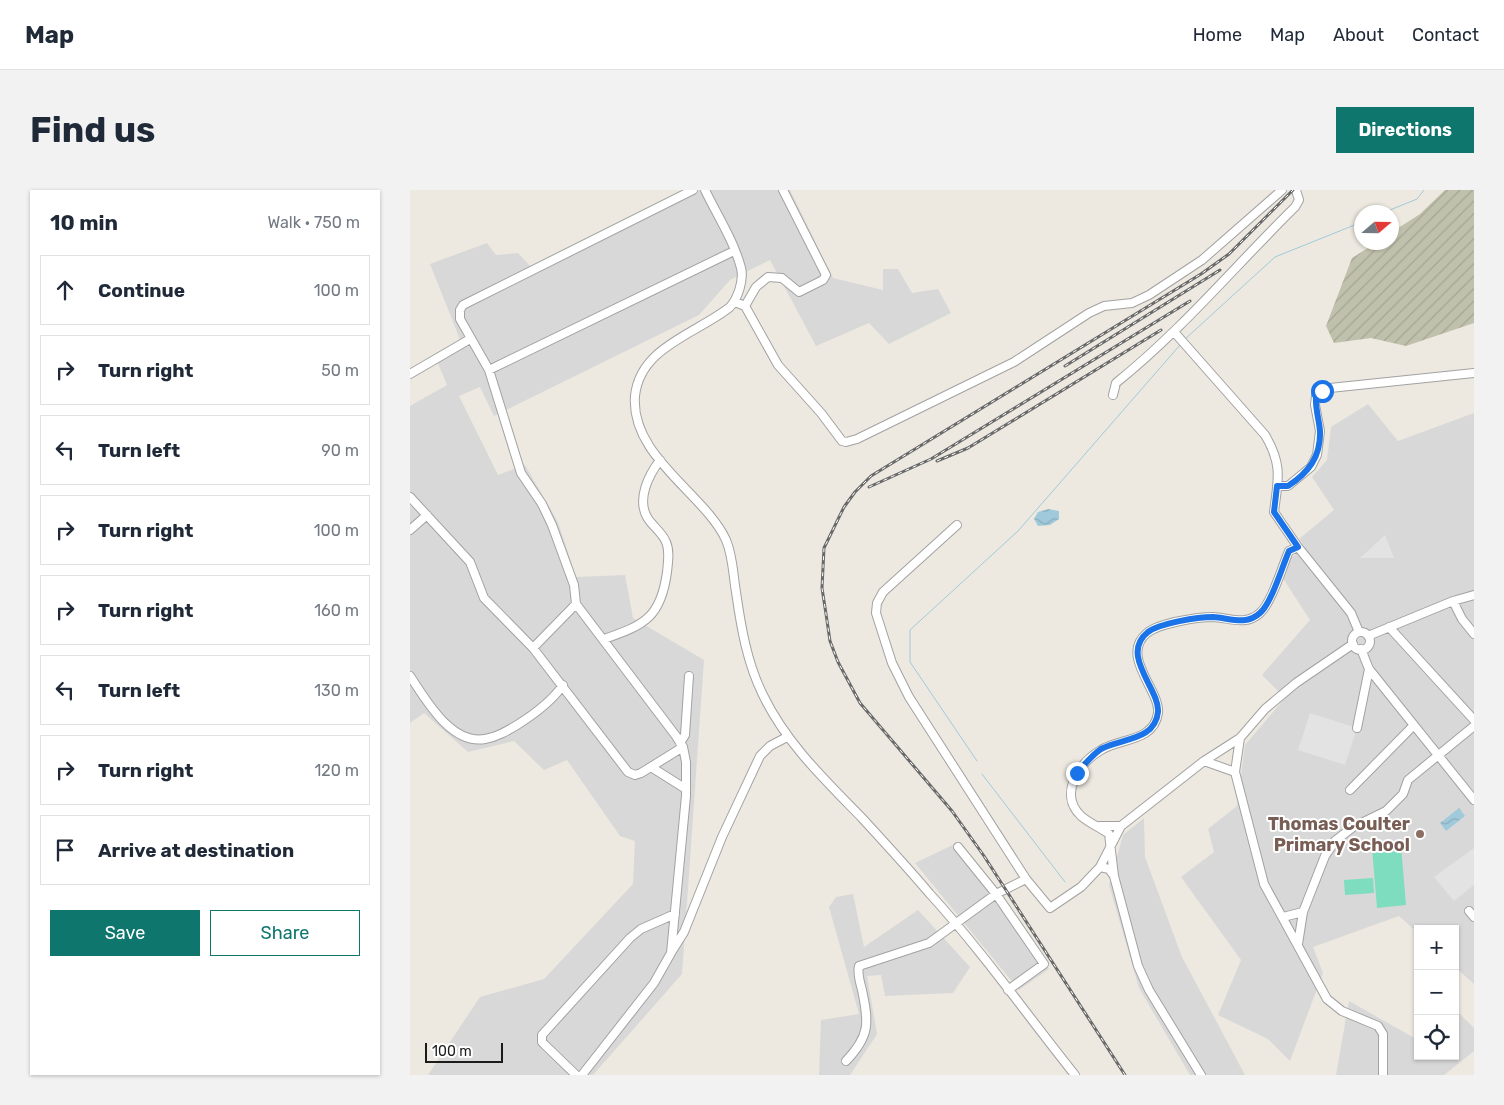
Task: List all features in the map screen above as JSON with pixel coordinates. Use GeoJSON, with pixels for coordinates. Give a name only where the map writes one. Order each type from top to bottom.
{"type":"FeatureCollection","features":[{"type":"Feature","properties":{"kind":"street"},"geometry":{"type":"LineString","coordinates":[[671,953],[686,789],[686,762],[681,745],[604,639],[576,604],[574,586],[552,525],[542,504],[521,473],[489,370],[460,319],[460,310],[463,305],[693,190]]}},
{"type":"Feature","properties":{"kind":"street"},"geometry":{"type":"LineString","coordinates":[[705,190],[734,251],[742,276],[735,302],[719,316],[667,346],[648,362],[640,378],[635,397],[636,416],[643,434],[660,460],[718,526],[726,540],[748,657],[762,695],[787,737],[956,923],[1075,1075]]}},
{"type":"Feature","properties":{"kind":"street"},"geometry":{"type":"LineString","coordinates":[[745,306],[756,287],[768,277],[782,278],[799,292],[823,280],[826,276],[783,190]]}},
{"type":"Feature","properties":{"kind":"street"},"geometry":{"type":"LineString","coordinates":[[735,302],[745,306],[778,365],[821,413],[842,441],[846,442],[857,439],[1014,362],[1089,313],[1104,306],[1132,303],[1149,295],[1202,260],[1282,190]]}},
{"type":"Feature","properties":{"kind":"street"},"geometry":{"type":"LineString","coordinates":[[1113,394],[1116,383],[1175,333],[1295,207],[1299,200],[1296,190]]}},
{"type":"Feature","properties":{"kind":"street"},"geometry":{"type":"LineString","coordinates":[[489,370],[734,251]]}},
{"type":"Feature","properties":{"kind":"street"},"geometry":{"type":"LineString","coordinates":[[1175,333],[1265,435],[1275,452],[1278,467],[1274,512],[1298,547],[1351,613],[1358,632],[1368,636],[1453,601],[1474,596]]}},
{"type":"Feature","properties":{"kind":"street"},"geometry":{"type":"LineString","coordinates":[[410,374],[470,339]]}},
{"type":"Feature","properties":{"kind":"street"},"geometry":{"type":"LineString","coordinates":[[1277,486],[1288,486],[1311,467],[1319,446],[1320,431],[1315,405],[1316,396],[1322,391],[1330,388],[1474,373]]}},
{"type":"Feature","properties":{"kind":"street"},"geometry":{"type":"LineString","coordinates":[[604,639],[634,627],[652,616],[663,596],[668,551],[666,541],[647,518],[643,503],[647,483],[660,460]]}},
{"type":"Feature","properties":{"kind":"street"},"geometry":{"type":"LineString","coordinates":[[410,497],[470,562],[484,598],[532,648],[628,772],[635,775],[681,745],[685,735],[690,676]]}},
{"type":"Feature","properties":{"kind":"street"},"geometry":{"type":"LineString","coordinates":[[410,530],[427,515]]}},
{"type":"Feature","properties":{"kind":"street"},"geometry":{"type":"LineString","coordinates":[[957,525],[883,592],[876,613],[892,663],[909,697],[1026,879],[1050,908],[1068,898],[1100,867],[1121,826],[1204,761],[1240,738],[1265,710],[1296,683],[1352,644],[1353,636],[1358,632]]}},
{"type":"Feature","properties":{"kind":"street"},"geometry":{"type":"LineString","coordinates":[[1201,1075],[1149,990],[1138,966],[1114,876],[1109,834],[1082,817],[1076,810],[1072,803],[1072,784],[1077,773],[1101,749],[1146,733],[1154,725],[1158,706],[1154,695],[1144,679],[1138,655],[1139,644],[1145,634],[1154,628],[1205,617],[1239,622],[1261,613],[1269,600],[1289,551],[1298,547]]}},
{"type":"Feature","properties":{"kind":"street"},"geometry":{"type":"LineString","coordinates":[[1453,601],[1462,619],[1474,634]]}},
{"type":"Feature","properties":{"kind":"street"},"geometry":{"type":"LineString","coordinates":[[532,648],[576,604]]}},
{"type":"Feature","properties":{"kind":"street"},"geometry":{"type":"LineString","coordinates":[[1389,627],[1474,720]]}},
{"type":"Feature","properties":{"kind":"street"},"geometry":{"type":"LineString","coordinates":[[1361,649],[1368,645],[1368,636]]}},
{"type":"Feature","properties":{"kind":"street"},"geometry":{"type":"LineString","coordinates":[[1352,644],[1361,649],[1369,669],[1474,800]]}},
{"type":"Feature","properties":{"kind":"street"},"geometry":{"type":"LineString","coordinates":[[1357,728],[1369,669]]}},
{"type":"Feature","properties":{"kind":"street"},"geometry":{"type":"LineString","coordinates":[[410,676],[444,721],[455,731],[468,737],[484,740],[500,735],[524,721],[563,686]]}},
{"type":"Feature","properties":{"kind":"street"},"geometry":{"type":"LineString","coordinates":[[1350,790],[1414,725]]}},
{"type":"Feature","properties":{"kind":"street"},"geometry":{"type":"LineString","coordinates":[[1298,944],[1303,912],[1325,856],[1334,841],[1353,827],[1386,811],[1403,794],[1408,780],[1474,726]]}},
{"type":"Feature","properties":{"kind":"street"},"geometry":{"type":"LineString","coordinates":[[582,1075],[654,983],[684,932],[722,837],[760,756],[770,746],[787,737]]}},
{"type":"Feature","properties":{"kind":"street"},"geometry":{"type":"LineString","coordinates":[[1240,738],[1235,772],[1264,884],[1327,999],[1342,1011],[1378,1026],[1383,1034],[1383,1075]]}},
{"type":"Feature","properties":{"kind":"street"},"geometry":{"type":"LineString","coordinates":[[1204,761],[1235,772]]}},
{"type":"Feature","properties":{"kind":"street"},"geometry":{"type":"LineString","coordinates":[[650,767],[686,789]]}},
{"type":"Feature","properties":{"kind":"street"},"geometry":{"type":"LineString","coordinates":[[1099,826],[1121,826]]}},
{"type":"Feature","properties":{"kind":"street"},"geometry":{"type":"LineString","coordinates":[[958,847],[996,894],[1044,964],[1008,990]]}},
{"type":"Feature","properties":{"kind":"street"},"geometry":{"type":"LineString","coordinates":[[1100,867],[1108,869],[1114,876]]}},
{"type":"Feature","properties":{"kind":"street"},"geometry":{"type":"LineString","coordinates":[[846,1061],[861,1046],[866,1035],[867,1015],[859,966],[929,942],[996,894],[1026,879]]}},
{"type":"Feature","properties":{"kind":"street"},"geometry":{"type":"LineString","coordinates":[[1283,917],[1303,912]]}},
{"type":"Feature","properties":{"kind":"street"},"geometry":{"type":"LineString","coordinates":[[576,1075],[542,1042],[542,1035],[630,938],[641,929],[675,914]]}},
{"type":"Feature","properties":{"kind":"shaded area"},"geometry":{"type":"Polygon","coordinates":[[[699,190],[790,190],[833,278],[883,290],[883,269],[898,269],[912,293],[938,289],[951,313],[889,344],[869,323],[816,346],[770,260],[730,280],[699,315],[494,416],[480,387],[459,396],[498,475],[525,465],[558,522],[576,577],[625,575],[633,618],[704,660],[682,974],[593,1075],[428,1075],[480,997],[544,979],[633,884],[635,841],[620,836],[567,760],[544,770],[514,741],[468,752],[424,713],[410,723],[410,406],[447,385],[434,354],[461,342],[430,264],[487,243],[496,255],[518,253],[531,267],[699,190]]]}},
{"type":"Feature","properties":{"kind":"shaded area"},"geometry":{"type":"Polygon","coordinates":[[[1445,190],[1474,190],[1474,323],[1406,346],[1371,338],[1334,343],[1326,326],[1352,258],[1365,250],[1399,250],[1399,228],[1420,214],[1445,190]]]}},
{"type":"Feature","properties":{"kind":"shaded area"},"geometry":{"type":"Polygon","coordinates":[[[1368,404],[1398,441],[1474,413],[1474,984],[1459,971],[1459,925],[1414,925],[1414,929],[1399,916],[1313,947],[1323,973],[1290,1061],[1268,1039],[1218,1015],[1241,960],[1181,877],[1214,852],[1208,829],[1237,806],[1245,745],[1285,698],[1262,675],[1310,620],[1277,569],[1305,547],[1299,539],[1334,510],[1312,477],[1327,460],[1331,427],[1368,404]]]}},
{"type":"Feature","properties":{"kind":"shaded area"},"geometry":{"type":"Polygon","coordinates":[[[1385,535],[1394,558],[1360,558],[1385,535]]]}},
{"type":"Feature","properties":{"kind":"shaded area"},"geometry":{"type":"Polygon","coordinates":[[[1310,713],[1357,728],[1345,765],[1298,750],[1310,713]]]}},
{"type":"Feature","properties":{"kind":"shaded area"},"geometry":{"type":"Polygon","coordinates":[[[1144,818],[1145,857],[1182,957],[1245,1075],[1190,1075],[1139,988],[1109,885],[1123,835],[1144,818]]]}},
{"type":"Feature","properties":{"kind":"shaded area"},"geometry":{"type":"Polygon","coordinates":[[[959,842],[1049,969],[1019,990],[915,863],[959,842]]]}},
{"type":"Feature","properties":{"kind":"shaded area"},"geometry":{"type":"Polygon","coordinates":[[[1474,848],[1474,885],[1454,901],[1434,877],[1474,848]]]}},
{"type":"Feature","properties":{"kind":"shaded area"},"geometry":{"type":"Polygon","coordinates":[[[853,894],[864,947],[918,910],[970,967],[953,993],[885,996],[881,975],[867,976],[877,1034],[850,1075],[819,1075],[821,1020],[859,1014],[829,907],[836,897],[853,894]]]}},
{"type":"Feature","properties":{"kind":"shaded area"},"geometry":{"type":"Polygon","coordinates":[[[1349,1001],[1414,1038],[1414,1060],[1459,1060],[1459,1013],[1474,1028],[1474,1051],[1444,1075],[1336,1075],[1349,1001]]]}},
{"type":"Feature","properties":{"kind":"green space"},"geometry":{"type":"Polygon","coordinates":[[[1401,846],[1406,905],[1377,908],[1372,848],[1401,846]]]}},
{"type":"Feature","properties":{"kind":"green space"},"geometry":{"type":"Polygon","coordinates":[[[1373,878],[1374,893],[1345,895],[1344,880],[1373,878]]]}},
{"type":"Feature","properties":{"kind":"water"},"geometry":{"type":"Polygon","coordinates":[[[1048,509],[1059,511],[1059,519],[1050,525],[1038,526],[1034,519],[1038,512],[1048,509]]]}},
{"type":"Feature","properties":{"kind":"water"},"geometry":{"type":"Polygon","coordinates":[[[1459,808],[1465,816],[1446,831],[1440,823],[1459,808]]]}},
{"type":"Feature","properties":{"kind":"waterway"},"geometry":{"type":"LineString","coordinates":[[1399,206],[1417,199],[1424,190]]}},
{"type":"Feature","properties":{"kind":"waterway"},"geometry":{"type":"LineString","coordinates":[[1184,340],[1275,257],[1354,225]]}},
{"type":"Feature","properties":{"kind":"waterway"},"geometry":{"type":"LineString","coordinates":[[977,761],[910,662],[910,630],[1018,531],[1180,345]]}},
{"type":"Feature","properties":{"kind":"waterway"},"geometry":{"type":"LineString","coordinates":[[982,774],[1065,882]]}},
{"type":"Feature","properties":{"kind":"railway"},"geometry":{"type":"LineString","coordinates":[[1125,1075],[984,856],[952,811],[860,703],[838,662],[830,641],[822,588],[824,548],[844,507],[855,492],[871,476],[1201,274],[1229,254],[1293,190]]}},
{"type":"Feature","properties":{"kind":"railway"},"geometry":{"type":"LineString","coordinates":[[1065,366],[1220,270]]}},
{"type":"Feature","properties":{"kind":"railway"},"geometry":{"type":"LineString","coordinates":[[869,487],[931,459],[1190,301]]}},
{"type":"Feature","properties":{"kind":"railway"},"geometry":{"type":"LineString","coordinates":[[937,461],[968,448],[1161,330]]}},
{"type":"Feature","properties":{"kind":"place","name":"Thomas Coulter Primary School"},"geometry":{"type":"Point","coordinates":[1420,834]}},
{"type":"Feature","properties":{"kind":"route"},"geometry":{"type":"LineString","coordinates":[[1077,773],[1101,749],[1146,733],[1154,725],[1158,714],[1158,706],[1154,695],[1144,679],[1138,655],[1139,644],[1145,634],[1154,628],[1205,617],[1239,622],[1261,613],[1269,600],[1289,551],[1298,547],[1274,512],[1277,486],[1288,486],[1296,481],[1311,467],[1317,455],[1320,431],[1315,405],[1316,396],[1322,391]]}}]}
